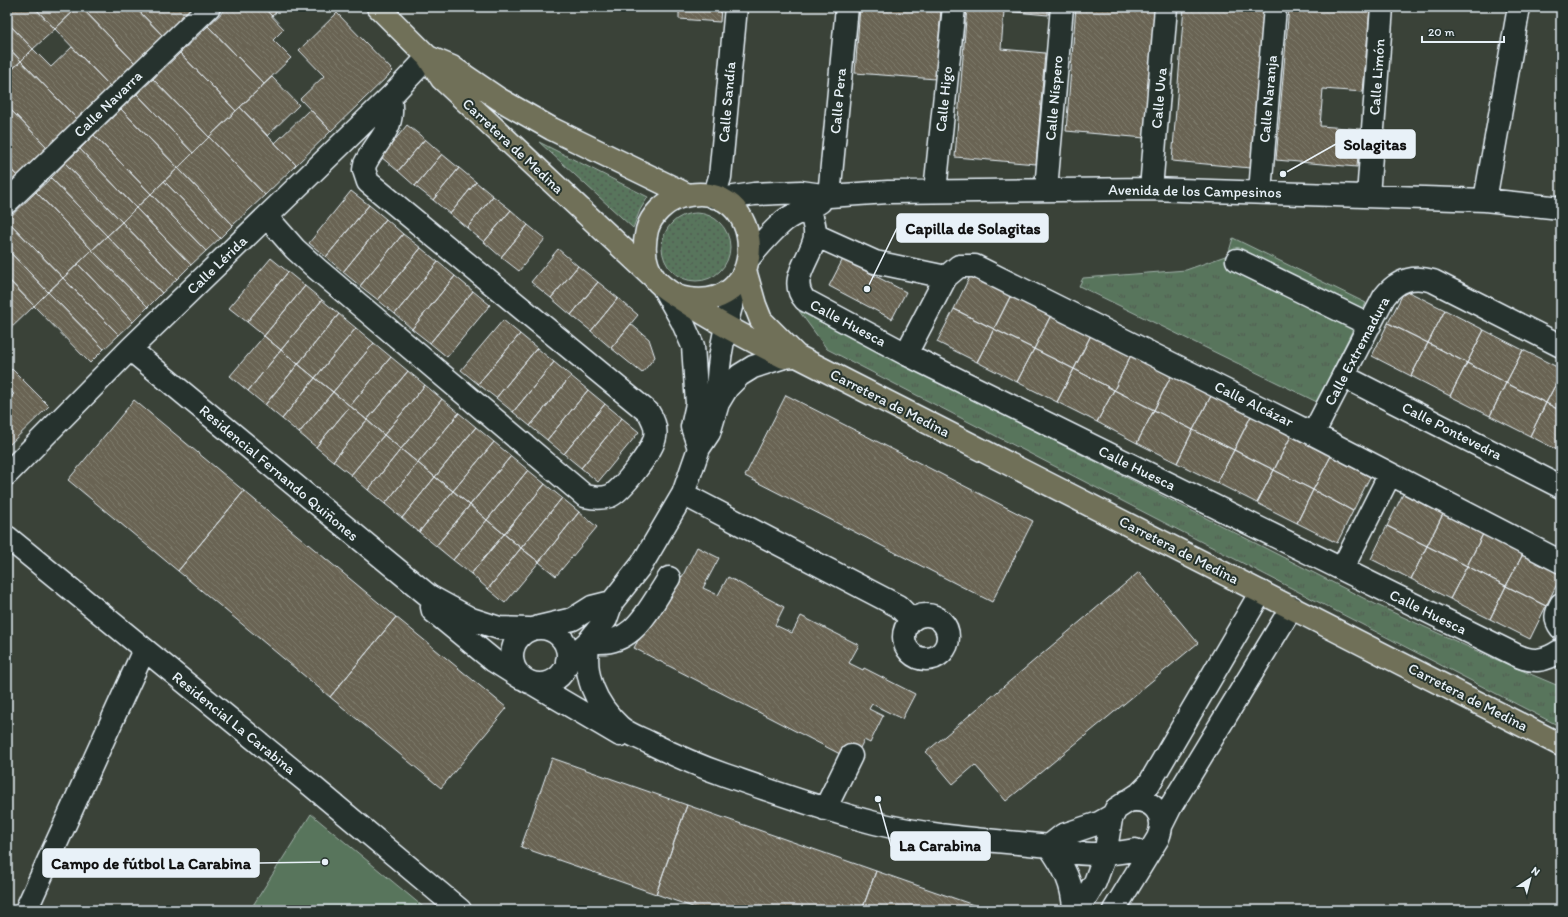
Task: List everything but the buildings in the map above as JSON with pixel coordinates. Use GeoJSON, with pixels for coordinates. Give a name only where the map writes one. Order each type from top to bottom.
{"type":"FeatureCollection","features":[{"type":"Feature","properties":{"kind":"main road","name":"Carretera de Medina"},"geometry":{"type":"LineString","coordinates":[[378,7],[428,57],[442,79],[665,288],[727,327],[791,357],[1292,607],[1561,745]]}},
{"type":"Feature","properties":{"kind":"main road"},"geometry":{"type":"LineString","coordinates":[[428,57],[452,67],[499,99],[552,129],[688,195]]}},
{"type":"Feature","properties":{"kind":"main road"},"geometry":{"type":"LineString","coordinates":[[701,194],[718,198],[732,207],[742,218],[748,230],[750,244],[744,270],[728,291],[716,297],[702,300],[689,299],[665,288],[648,267],[644,254],[644,241],[654,216],[663,206],[675,199],[688,195],[701,194]]}},
{"type":"Feature","properties":{"kind":"main road"},"geometry":{"type":"LineString","coordinates":[[744,270],[761,320],[791,357]]}},
{"type":"Feature","properties":{"kind":"street","name":"Calle Navarra"},"geometry":{"type":"LineString","coordinates":[[7,202],[209,7]]}},
{"type":"Feature","properties":{"kind":"street","name":"Calle Sandía"},"geometry":{"type":"LineString","coordinates":[[718,198],[736,7]]}},
{"type":"Feature","properties":{"kind":"street","name":"Calle Pera"},"geometry":{"type":"LineString","coordinates":[[829,196],[847,7]]}},
{"type":"Feature","properties":{"kind":"street","name":"Calle Higo"},"geometry":{"type":"LineString","coordinates":[[936,191],[954,7]]}},
{"type":"Feature","properties":{"kind":"street","name":"Calle Níspero"},"geometry":{"type":"LineString","coordinates":[[1046,189],[1062,7]]}},
{"type":"Feature","properties":{"kind":"street","name":"Calle Uva"},"geometry":{"type":"LineString","coordinates":[[1151,189],[1166,7]]}},
{"type":"Feature","properties":{"kind":"street","name":"Calle Naranja"},"geometry":{"type":"LineString","coordinates":[[1260,192],[1275,7]]}},
{"type":"Feature","properties":{"kind":"street","name":"Calle Limón"},"geometry":{"type":"LineString","coordinates":[[1368,196],[1382,7]]}},
{"type":"Feature","properties":{"kind":"street"},"geometry":{"type":"LineString","coordinates":[[1485,200],[1519,7]]}},
{"type":"Feature","properties":{"kind":"street","name":"Calle Lérida"},"geometry":{"type":"LineString","coordinates":[[7,474],[130,349],[390,97],[428,57]]}},
{"type":"Feature","properties":{"kind":"street"},"geometry":{"type":"LineString","coordinates":[[267,217],[295,249],[317,269],[585,496],[602,498],[618,491],[651,447],[655,439],[656,430],[649,414],[368,182],[364,170],[365,164],[387,132],[391,121],[392,109],[390,97]]}},
{"type":"Feature","properties":{"kind":"street","name":"Avenida de los Campesinos"},"geometry":{"type":"LineString","coordinates":[[718,198],[754,194],[801,192],[829,196],[888,192],[1151,189],[1485,200],[1561,208]]}},
{"type":"Feature","properties":{"kind":"street"},"geometry":{"type":"LineString","coordinates":[[718,403],[716,383],[727,327],[744,270],[784,221],[796,214],[809,210],[829,196]]}},
{"type":"Feature","properties":{"kind":"street","name":"Calle Huesca"},"geometry":{"type":"LineString","coordinates":[[809,210],[814,222],[815,235],[812,248],[798,276],[797,283],[800,295],[805,300],[906,354],[1527,660],[1538,661],[1550,658],[1561,648]]}},
{"type":"Feature","properties":{"kind":"street"},"geometry":{"type":"LineString","coordinates":[[815,235],[875,262],[946,277]]}},
{"type":"Feature","properties":{"kind":"street"},"geometry":{"type":"LineString","coordinates":[[1237,260],[1370,324]]}},
{"type":"Feature","properties":{"kind":"street","name":"Calle Alcázar"},"geometry":{"type":"LineString","coordinates":[[906,354],[946,277],[959,266],[975,266],[1313,434],[1561,562]]}},
{"type":"Feature","properties":{"kind":"street","name":"Calle Extremadura"},"geometry":{"type":"LineString","coordinates":[[1313,434],[1384,297],[1391,288],[1400,281],[1411,278],[1423,278],[1433,281],[1561,346]]}},
{"type":"Feature","properties":{"kind":"street"},"geometry":{"type":"LineString","coordinates":[[665,288],[693,346],[697,404],[692,427],[699,448]]}},
{"type":"Feature","properties":{"kind":"street","name":"Residencial Fernando Quiñones"},"geometry":{"type":"LineString","coordinates":[[130,349],[429,596],[471,619],[499,628],[534,628]]}},
{"type":"Feature","properties":{"kind":"street"},"geometry":{"type":"LineString","coordinates":[[612,602],[592,607],[573,619],[534,628],[521,634],[511,651],[511,661],[515,670],[526,680],[540,684],[549,682],[558,677],[564,670],[568,661],[589,641],[606,619],[612,602],[642,564],[683,494],[699,448],[709,433],[718,403],[727,388],[740,375],[753,367],[791,357]]}},
{"type":"Feature","properties":{"kind":"street","name":"Calle Pontevedra"},"geometry":{"type":"LineString","coordinates":[[1343,376],[1561,487]]}},
{"type":"Feature","properties":{"kind":"street"},"geometry":{"type":"LineString","coordinates":[[1342,570],[1390,474]]}},
{"type":"Feature","properties":{"kind":"street"},"geometry":{"type":"LineString","coordinates":[[683,494],[898,606],[911,620]]}},
{"type":"Feature","properties":{"kind":"street","name":"Residencial La Carabina"},"geometry":{"type":"LineString","coordinates":[[7,537],[312,786],[460,910]]}},
{"type":"Feature","properties":{"kind":"street"},"geometry":{"type":"LineString","coordinates":[[589,641],[600,643],[612,642],[622,638],[637,627],[669,578]]}},
{"type":"Feature","properties":{"kind":"street"},"geometry":{"type":"LineString","coordinates":[[1078,910],[1095,882],[1105,855],[1117,813],[1149,784],[1261,592]]}},
{"type":"Feature","properties":{"kind":"street","name":"Residencial Fernando Quiñones"},"geometry":{"type":"LineString","coordinates":[[429,596],[433,611],[494,661],[618,734],[641,739]]}},
{"type":"Feature","properties":{"kind":"street"},"geometry":{"type":"LineString","coordinates":[[1561,604],[1556,614],[1556,620],[1561,628]]}},
{"type":"Feature","properties":{"kind":"street"},"geometry":{"type":"LineString","coordinates":[[1117,813],[1115,839],[1128,849],[1150,840],[1292,607]]}},
{"type":"Feature","properties":{"kind":"street"},"geometry":{"type":"LineString","coordinates":[[534,628],[549,629],[561,638],[568,650],[568,661]]}},
{"type":"Feature","properties":{"kind":"street","name":"Residencial Fernando Quiñones"},"geometry":{"type":"LineString","coordinates":[[589,641],[586,657],[587,673],[603,707],[621,728],[690,763],[825,809],[876,823],[933,834],[1048,846],[1064,852],[1105,855],[1150,840]]}},
{"type":"Feature","properties":{"kind":"street"},"geometry":{"type":"LineString","coordinates":[[26,910],[144,650]]}},
{"type":"Feature","properties":{"kind":"street"},"geometry":{"type":"LineString","coordinates":[[825,809],[851,756]]}},
{"type":"Feature","properties":{"kind":"street"},"geometry":{"type":"LineString","coordinates":[[1074,910],[1074,897],[1069,879],[1061,863],[1048,846],[1063,834],[1099,823],[1143,800],[1151,804],[1160,818],[1114,910]]}},
{"type":"Feature","properties":{"kind":"green space"},"geometry":{"type":"Polygon","coordinates":[[[539,142],[648,197],[640,210],[633,228],[539,142]]]}},
{"type":"Feature","properties":{"kind":"green space"},"geometry":{"type":"Polygon","coordinates":[[[696,213],[709,216],[720,223],[727,234],[730,247],[727,260],[720,271],[709,278],[696,281],[683,278],[672,271],[665,260],[662,247],[665,234],[672,223],[683,216],[696,213]]]}},
{"type":"Feature","properties":{"kind":"green space"},"geometry":{"type":"Polygon","coordinates":[[[1233,238],[1366,303],[1317,402],[1079,286],[1083,278],[1186,270],[1228,255],[1233,238]]]}},
{"type":"Feature","properties":{"kind":"green space"},"geometry":{"type":"Polygon","coordinates":[[[799,311],[1377,605],[1488,656],[1561,687],[1561,727],[827,349],[799,311]]]}},
{"type":"Feature","properties":{"kind":"green space"},"geometry":{"type":"Polygon","coordinates":[[[311,814],[427,910],[250,910],[311,814]]]}},
{"type":"Feature","properties":{"kind":"place","name":"Solagitas"},"geometry":{"type":"Point","coordinates":[1283,174]}},
{"type":"Feature","properties":{"kind":"place","name":"Capilla de Solagitas"},"geometry":{"type":"Point","coordinates":[867,289]}},
{"type":"Feature","properties":{"kind":"place","name":"La Carabina"},"geometry":{"type":"Point","coordinates":[878,799]}},
{"type":"Feature","properties":{"kind":"place","name":"Campo de fútbol La Carabina"},"geometry":{"type":"Point","coordinates":[325,862]}}]}
